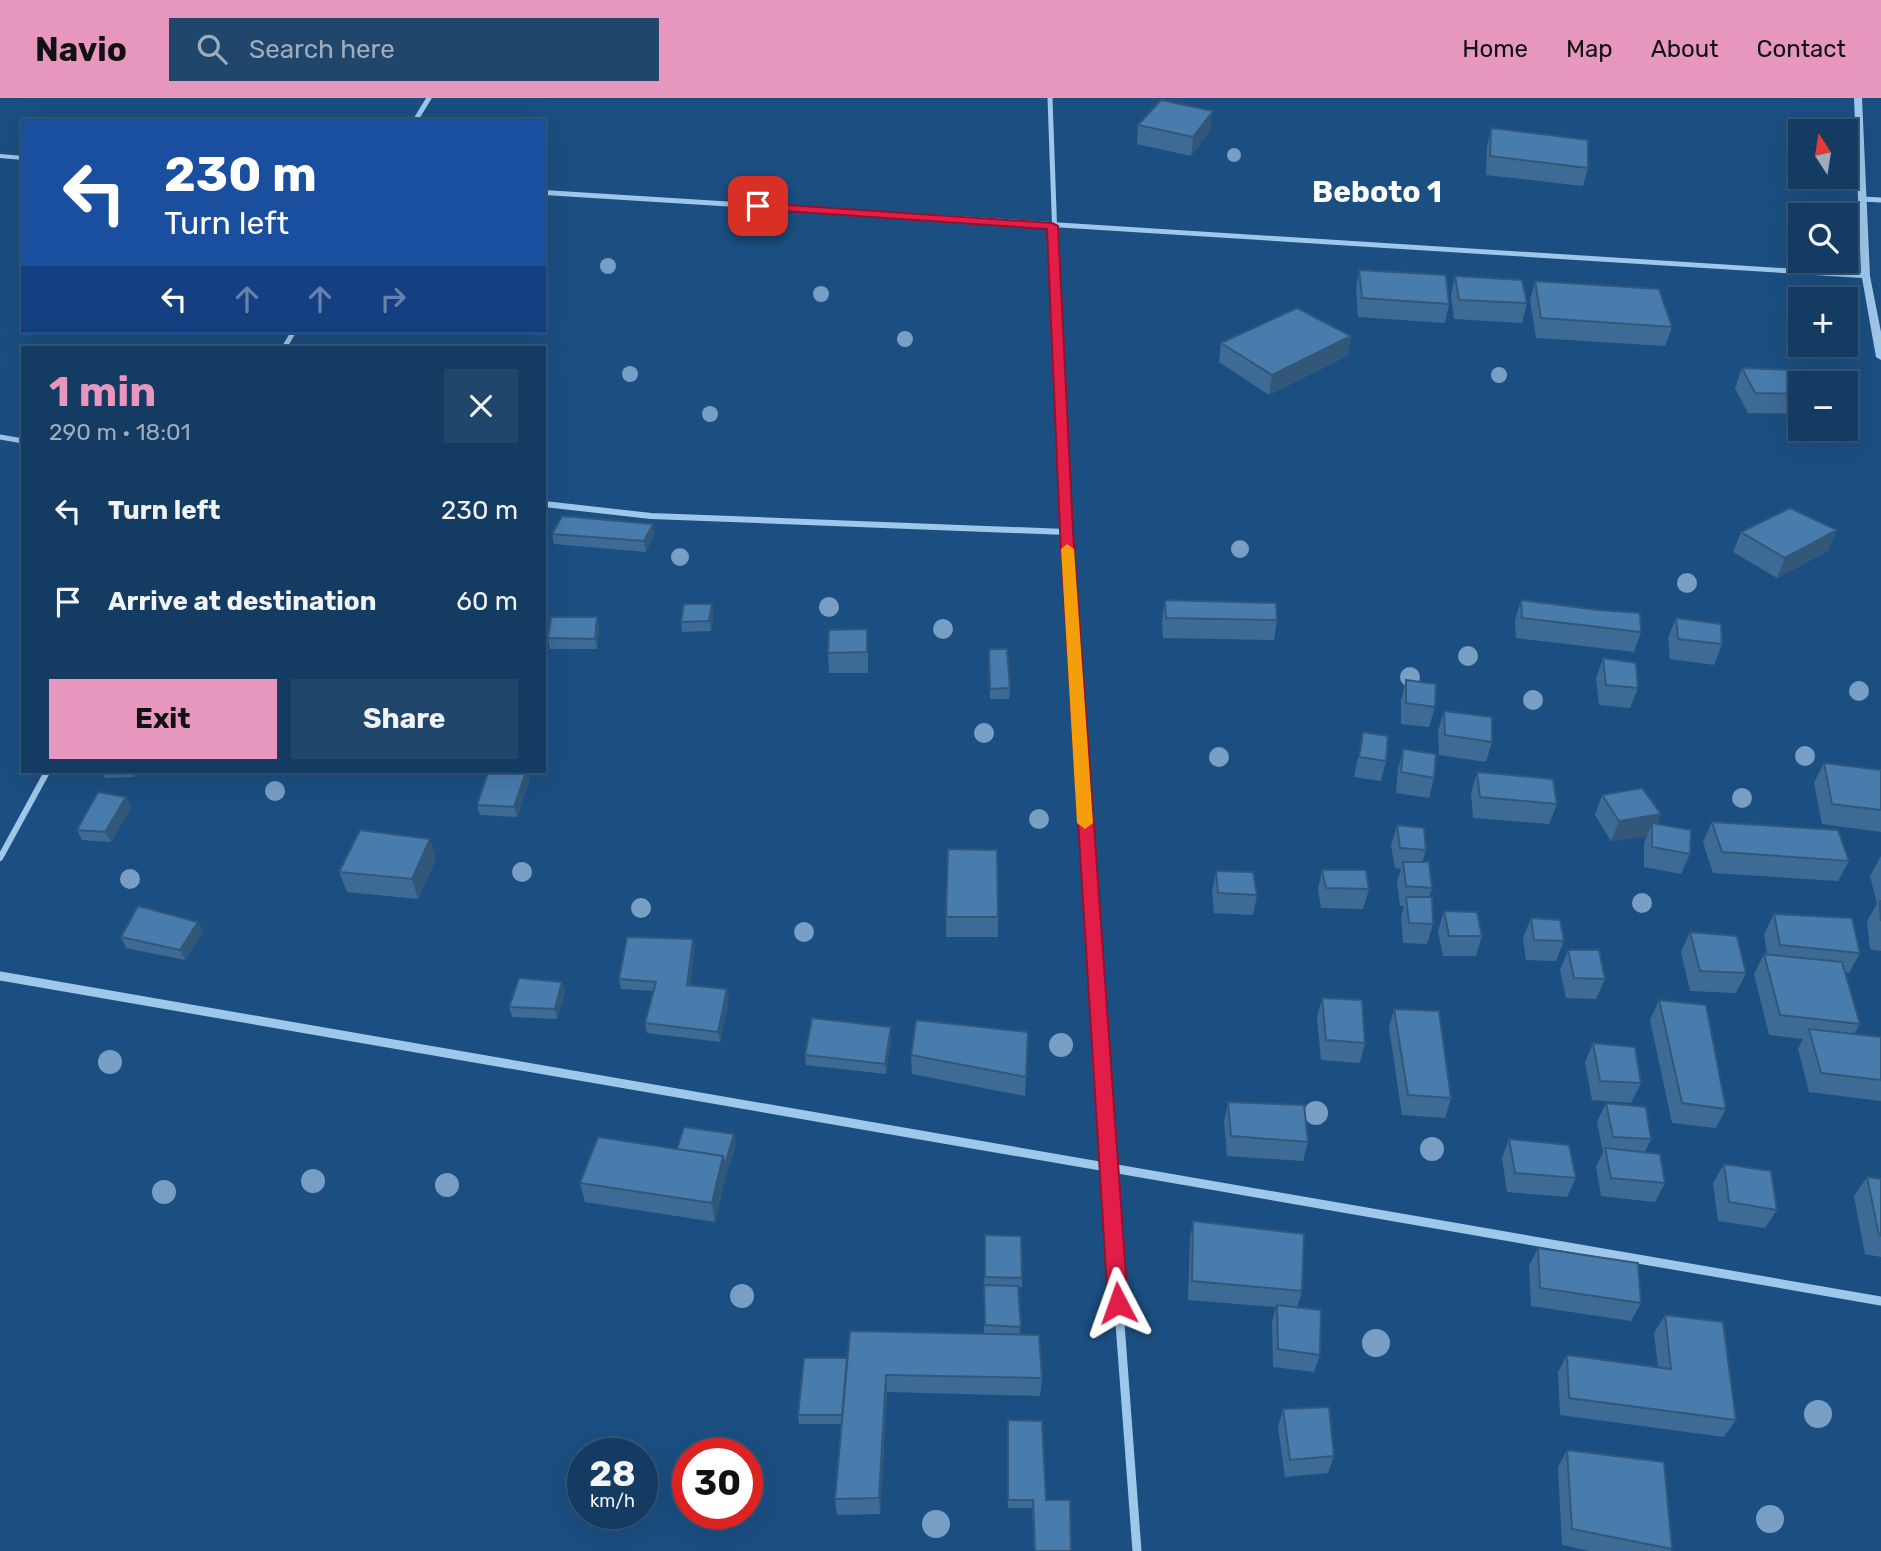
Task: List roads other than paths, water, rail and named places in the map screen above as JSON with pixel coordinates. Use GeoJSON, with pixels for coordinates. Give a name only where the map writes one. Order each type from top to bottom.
{"type":"FeatureCollection","features":[{"type":"Feature","properties":{"kind":"street"},"geometry":{"type":"LineString","coordinates":[[416,119],[429,98]]}},
{"type":"Feature","properties":{"kind":"street"},"geometry":{"type":"LineString","coordinates":[[1050,98],[1052,226],[1066,531],[1107,1165],[1137,1551]]}},
{"type":"Feature","properties":{"kind":"street"},"geometry":{"type":"LineString","coordinates":[[1858,98],[1866,276],[1881,357]]}},
{"type":"Feature","properties":{"kind":"street"},"geometry":{"type":"LineString","coordinates":[[0,156],[21,158]]}},
{"type":"Feature","properties":{"kind":"street"},"geometry":{"type":"LineString","coordinates":[[546,192],[1866,276]]}},
{"type":"Feature","properties":{"kind":"street"},"geometry":{"type":"LineString","coordinates":[[1862,199],[1881,200]]}},
{"type":"Feature","properties":{"kind":"street"},"geometry":{"type":"LineString","coordinates":[[0,437],[21,441]]}},
{"type":"Feature","properties":{"kind":"street"},"geometry":{"type":"LineString","coordinates":[[546,504],[651,516],[1066,531]]}},
{"type":"Feature","properties":{"kind":"street"},"geometry":{"type":"LineString","coordinates":[[0,858],[46,773]]}},
{"type":"Feature","properties":{"kind":"street"},"geometry":{"type":"LineString","coordinates":[[0,976],[1107,1165],[1881,1301]]}},
{"type":"Feature","properties":{"kind":"district","name":"Beboto 1"},"geometry":{"type":"Point","coordinates":[1377,192]}}]}
